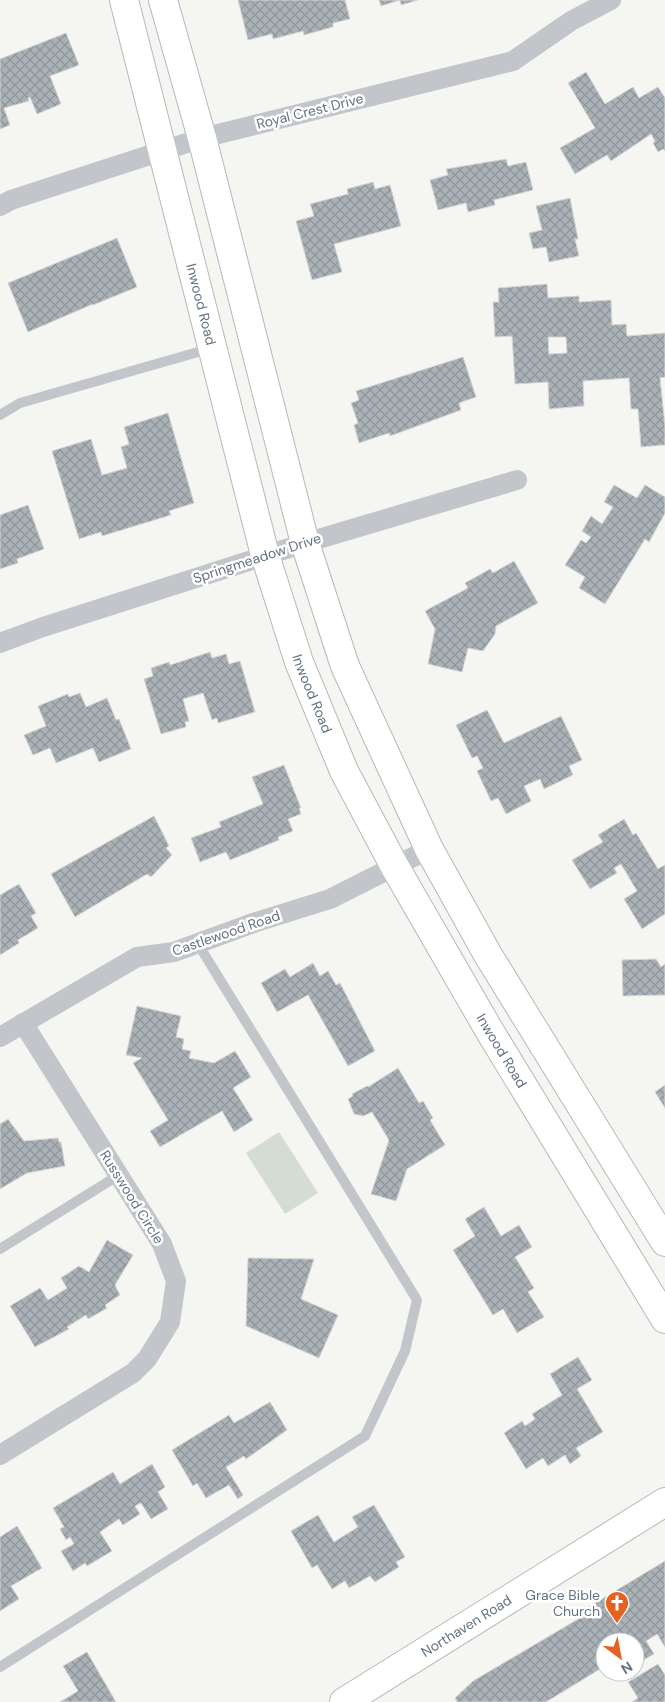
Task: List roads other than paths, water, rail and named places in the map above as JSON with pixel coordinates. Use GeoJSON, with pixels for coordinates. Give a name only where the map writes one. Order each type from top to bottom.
{"type":"FeatureCollection","features":[{"type":"Feature","properties":{"kind":"main road","name":"Inwood Road"},"geometry":{"type":"LineString","coordinates":[[124,0],[265,555],[299,662],[344,771],[395,866],[489,1030],[665,1319]]}},
{"type":"Feature","properties":{"kind":"main road"},"geometry":{"type":"LineString","coordinates":[[163,0],[202,138],[305,543],[346,666],[429,849],[488,955],[665,1242]]}},
{"type":"Feature","properties":{"kind":"main road","name":"Northaven Road"},"geometry":{"type":"LineString","coordinates":[[344,1702],[665,1502]]}},
{"type":"Feature","properties":{"kind":"street","name":"Royal Crest Drive"},"geometry":{"type":"LineString","coordinates":[[0,206],[20,197],[202,138],[513,61],[570,21],[611,0]]}},
{"type":"Feature","properties":{"kind":"street","name":"Springmeadow Drive"},"geometry":{"type":"LineString","coordinates":[[0,643],[43,627],[265,555],[516,480]]}},
{"type":"Feature","properties":{"kind":"street","name":"Castlewood Road"},"geometry":{"type":"LineString","coordinates":[[0,1037],[137,956],[174,952],[256,922],[330,899],[429,849]]}},
{"type":"Feature","properties":{"kind":"street","name":"Russwood Circle"},"geometry":{"type":"LineString","coordinates":[[0,1454],[133,1373],[147,1359],[170,1322],[176,1281],[162,1244],[23,1023]]}},
{"type":"Feature","properties":{"kind":"lane"},"geometry":{"type":"LineString","coordinates":[[0,414],[20,403],[213,348]]}},
{"type":"Feature","properties":{"kind":"lane"},"geometry":{"type":"LineString","coordinates":[[0,1667],[365,1436],[405,1351],[417,1300],[198,944]]}},
{"type":"Feature","properties":{"kind":"lane"},"geometry":{"type":"LineString","coordinates":[[0,1249],[119,1176]]}},
{"type":"Feature","properties":{"kind":"place","name":"Grace Bible Church"},"geometry":{"type":"Point","coordinates":[617,1624]}}]}
